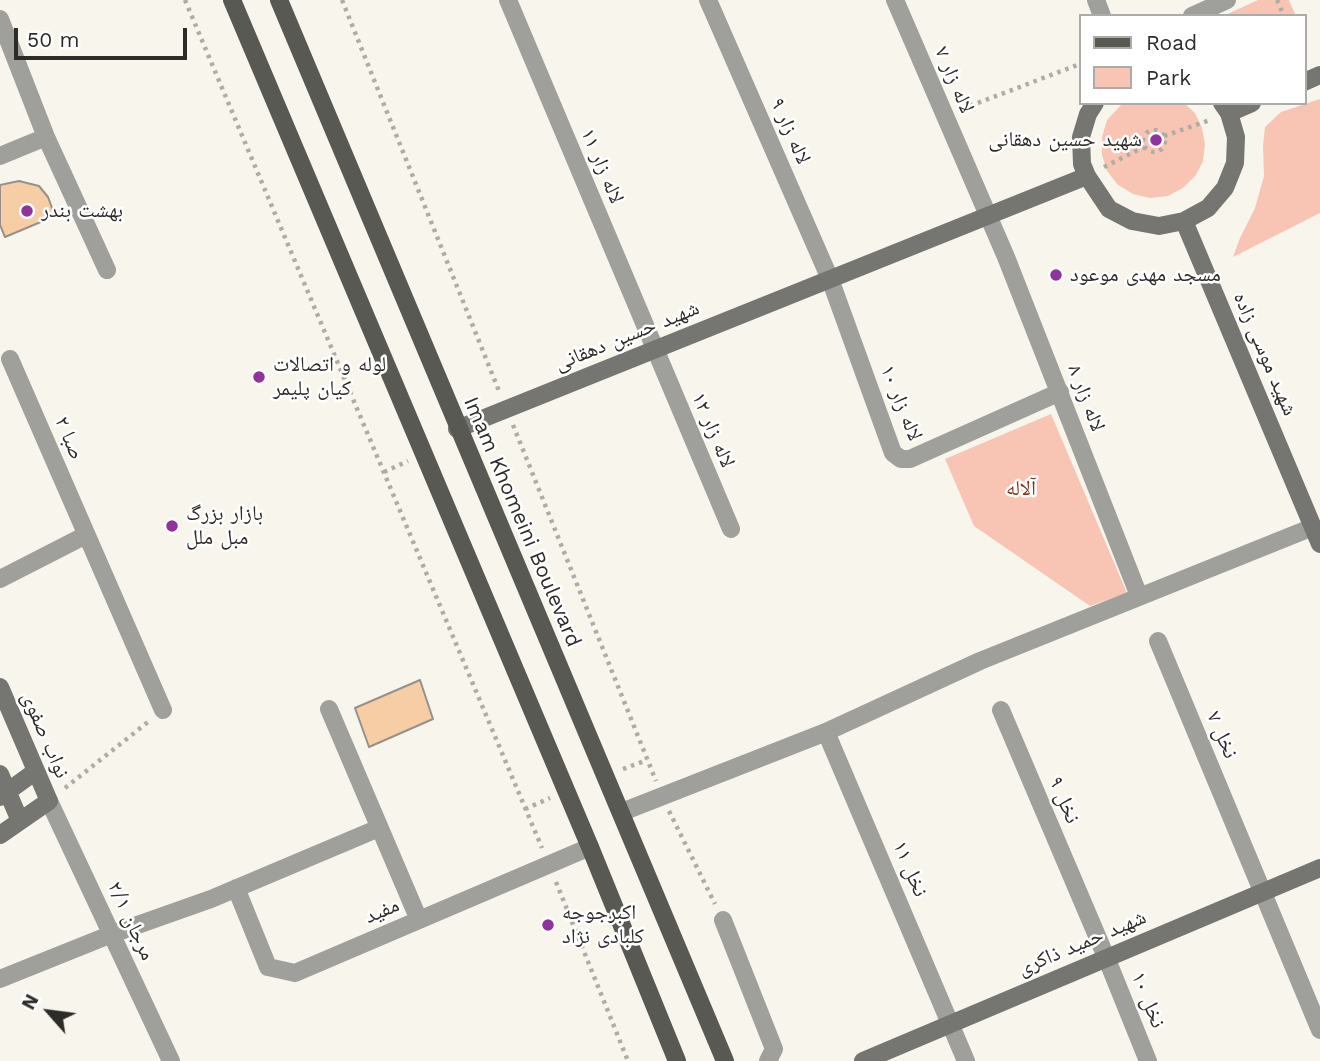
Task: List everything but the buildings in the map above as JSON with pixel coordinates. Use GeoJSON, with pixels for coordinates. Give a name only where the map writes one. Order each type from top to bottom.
{"type":"FeatureCollection","features":[{"type":"Feature","properties":{"kind":"main road"},"geometry":{"type":"LineString","coordinates":[[232,0],[590,847],[677,1061]]}},
{"type":"Feature","properties":{"kind":"main road","name":"Imam Khomeini Boulevard"},"geometry":{"type":"LineString","coordinates":[[279,0],[457,429],[622,811],[725,1061]]}},
{"type":"Feature","properties":{"kind":"street","name":"لاله زار ۱۱"},"geometry":{"type":"LineString","coordinates":[[508,0],[654,350]]}},
{"type":"Feature","properties":{"kind":"street","name":"لاله زار ۹"},"geometry":{"type":"LineString","coordinates":[[708,0],[830,279]]}},
{"type":"Feature","properties":{"kind":"street","name":"لاله زار ۷"},"geometry":{"type":"LineString","coordinates":[[895,0],[988,217]]}},
{"type":"Feature","properties":{"kind":"street"},"geometry":{"type":"LineString","coordinates":[[1196,14],[1227,0]]}},
{"type":"Feature","properties":{"kind":"street"},"geometry":{"type":"LineString","coordinates":[[0,19],[46,137],[107,270]]}},
{"type":"Feature","properties":{"kind":"street"},"geometry":{"type":"LineString","coordinates":[[1094,105],[1081,137],[1082,164],[1087,176],[1110,209],[1132,221],[1159,226],[1184,221],[1208,208],[1225,188],[1235,163],[1236,137],[1225,108]]}},
{"type":"Feature","properties":{"kind":"street"},"geometry":{"type":"LineString","coordinates":[[0,156],[46,137]]}},
{"type":"Feature","properties":{"kind":"street","name":"شهید حسین دهقانی"},"geometry":{"type":"LineString","coordinates":[[457,429],[1087,176]]}},
{"type":"Feature","properties":{"kind":"street","name":"لاله زار ۸"},"geometry":{"type":"LineString","coordinates":[[988,217],[1139,596]]}},
{"type":"Feature","properties":{"kind":"street","name":"شهید موسی زاده"},"geometry":{"type":"LineString","coordinates":[[1184,221],[1320,544]]}},
{"type":"Feature","properties":{"kind":"street","name":"لاله زار ۱۰"},"geometry":{"type":"LineString","coordinates":[[830,279],[894,453],[901,459],[910,459],[1059,392]]}},
{"type":"Feature","properties":{"kind":"street","name":"لاله زار ۱۲"},"geometry":{"type":"LineString","coordinates":[[654,350],[731,529]]}},
{"type":"Feature","properties":{"kind":"street","name":"صبا ۲"},"geometry":{"type":"LineString","coordinates":[[10,359],[163,710]]}},
{"type":"Feature","properties":{"kind":"street"},"geometry":{"type":"LineString","coordinates":[[622,811],[826,732],[980,661],[1313,527]]}},
{"type":"Feature","properties":{"kind":"street"},"geometry":{"type":"LineString","coordinates":[[0,579],[86,535]]}},
{"type":"Feature","properties":{"kind":"street","name":"نخل ۷"},"geometry":{"type":"LineString","coordinates":[[1158,641],[1320,1030]]}},
{"type":"Feature","properties":{"kind":"street","name":"نواب صفوی"},"geometry":{"type":"LineString","coordinates":[[0,687],[49,801]]}},
{"type":"Feature","properties":{"kind":"street"},"geometry":{"type":"LineString","coordinates":[[328,709],[419,920]]}},
{"type":"Feature","properties":{"kind":"street","name":"نخل ۹"},"geometry":{"type":"LineString","coordinates":[[1001,710],[1106,957]]}},
{"type":"Feature","properties":{"kind":"street","name":"نخل ۱۱"},"geometry":{"type":"LineString","coordinates":[[826,732],[966,1061]]}},
{"type":"Feature","properties":{"kind":"street"},"geometry":{"type":"LineString","coordinates":[[4,795],[36,771]]}},
{"type":"Feature","properties":{"kind":"street"},"geometry":{"type":"LineString","coordinates":[[0,774],[4,795],[20,821]]}},
{"type":"Feature","properties":{"kind":"street"},"geometry":{"type":"LineString","coordinates":[[0,835],[49,801]]}},
{"type":"Feature","properties":{"kind":"street","name":"مرجان ۲/۱"},"geometry":{"type":"LineString","coordinates":[[49,801],[170,1061]]}},
{"type":"Feature","properties":{"kind":"street"},"geometry":{"type":"LineString","coordinates":[[0,979],[112,934],[211,899],[379,828]]}},
{"type":"Feature","properties":{"kind":"street","name":"مفید"},"geometry":{"type":"LineString","coordinates":[[236,888],[268,967],[295,973],[590,847]]}},
{"type":"Feature","properties":{"kind":"street","name":"شهید حمید ذاکری"},"geometry":{"type":"LineString","coordinates":[[863,1061],[1320,868]]}},
{"type":"Feature","properties":{"kind":"street"},"geometry":{"type":"LineString","coordinates":[[723,920],[774,1049],[768,1061]]}},
{"type":"Feature","properties":{"kind":"street","name":"نخل ۱۰"},"geometry":{"type":"LineString","coordinates":[[1106,957],[1148,1061]]}},
{"type":"Feature","properties":{"kind":"path"},"geometry":{"type":"LineString","coordinates":[[185,0],[628,1061]]}},
{"type":"Feature","properties":{"kind":"path"},"geometry":{"type":"LineString","coordinates":[[342,0],[662,796],[723,920]]}},
{"type":"Feature","properties":{"kind":"path"},"geometry":{"type":"LineString","coordinates":[[945,116],[1078,65]]}},
{"type":"Feature","properties":{"kind":"path"},"geometry":{"type":"LineString","coordinates":[[1164,136],[1225,108]]}},
{"type":"Feature","properties":{"kind":"path"},"geometry":{"type":"LineString","coordinates":[[1158,130],[1164,136],[1165,144],[1160,151],[1151,152],[1144,147],[1143,138],[1149,131],[1158,130]]}},
{"type":"Feature","properties":{"kind":"path"},"geometry":{"type":"LineString","coordinates":[[1087,176],[1144,147]]}},
{"type":"Feature","properties":{"kind":"path"},"geometry":{"type":"LineString","coordinates":[[49,801],[163,710]]}},
{"type":"Feature","properties":{"kind":"green space"},"geometry":{"type":"Polygon","coordinates":[[[1258,0],[1289,0],[1295,14],[1227,14],[1258,0]]]}},
{"type":"Feature","properties":{"kind":"green space"},"geometry":{"type":"Polygon","coordinates":[[[1320,99],[1320,213],[1233,257],[1255,208],[1264,176],[1265,127],[1281,112],[1320,99]]]}},
{"type":"Feature","properties":{"kind":"green space"},"geometry":{"type":"Polygon","coordinates":[[[1121,105],[1186,105],[1195,113],[1205,144],[1203,161],[1196,175],[1183,188],[1168,196],[1150,198],[1133,194],[1118,185],[1107,171],[1102,155],[1102,137],[1107,120],[1121,105]]]}},
{"type":"Feature","properties":{"kind":"green space","name":"آلاله"},"geometry":{"type":"Polygon","coordinates":[[[1051,414],[1127,593],[1090,606],[974,526],[945,459],[1051,414]]]}},
{"type":"Feature","properties":{"kind":"place","name":"شهید حسین دهقانی"},"geometry":{"type":"Point","coordinates":[1156,140]}},
{"type":"Feature","properties":{"kind":"place","name":"بهشت بندر"},"geometry":{"type":"Point","coordinates":[27,211]}},
{"type":"Feature","properties":{"kind":"place","name":"مسجد مهدی موعود"},"geometry":{"type":"Point","coordinates":[1056,275]}},
{"type":"Feature","properties":{"kind":"place","name":"لوله و اتصالات کیان پلیمر"},"geometry":{"type":"Point","coordinates":[259,377]}},
{"type":"Feature","properties":{"kind":"place","name":"بازار بزرگ مبل ملل"},"geometry":{"type":"Point","coordinates":[172,526]}},
{"type":"Feature","properties":{"kind":"place","name":"اکبرجوجه کلبادی نژاد"},"geometry":{"type":"Point","coordinates":[548,925]}}]}
